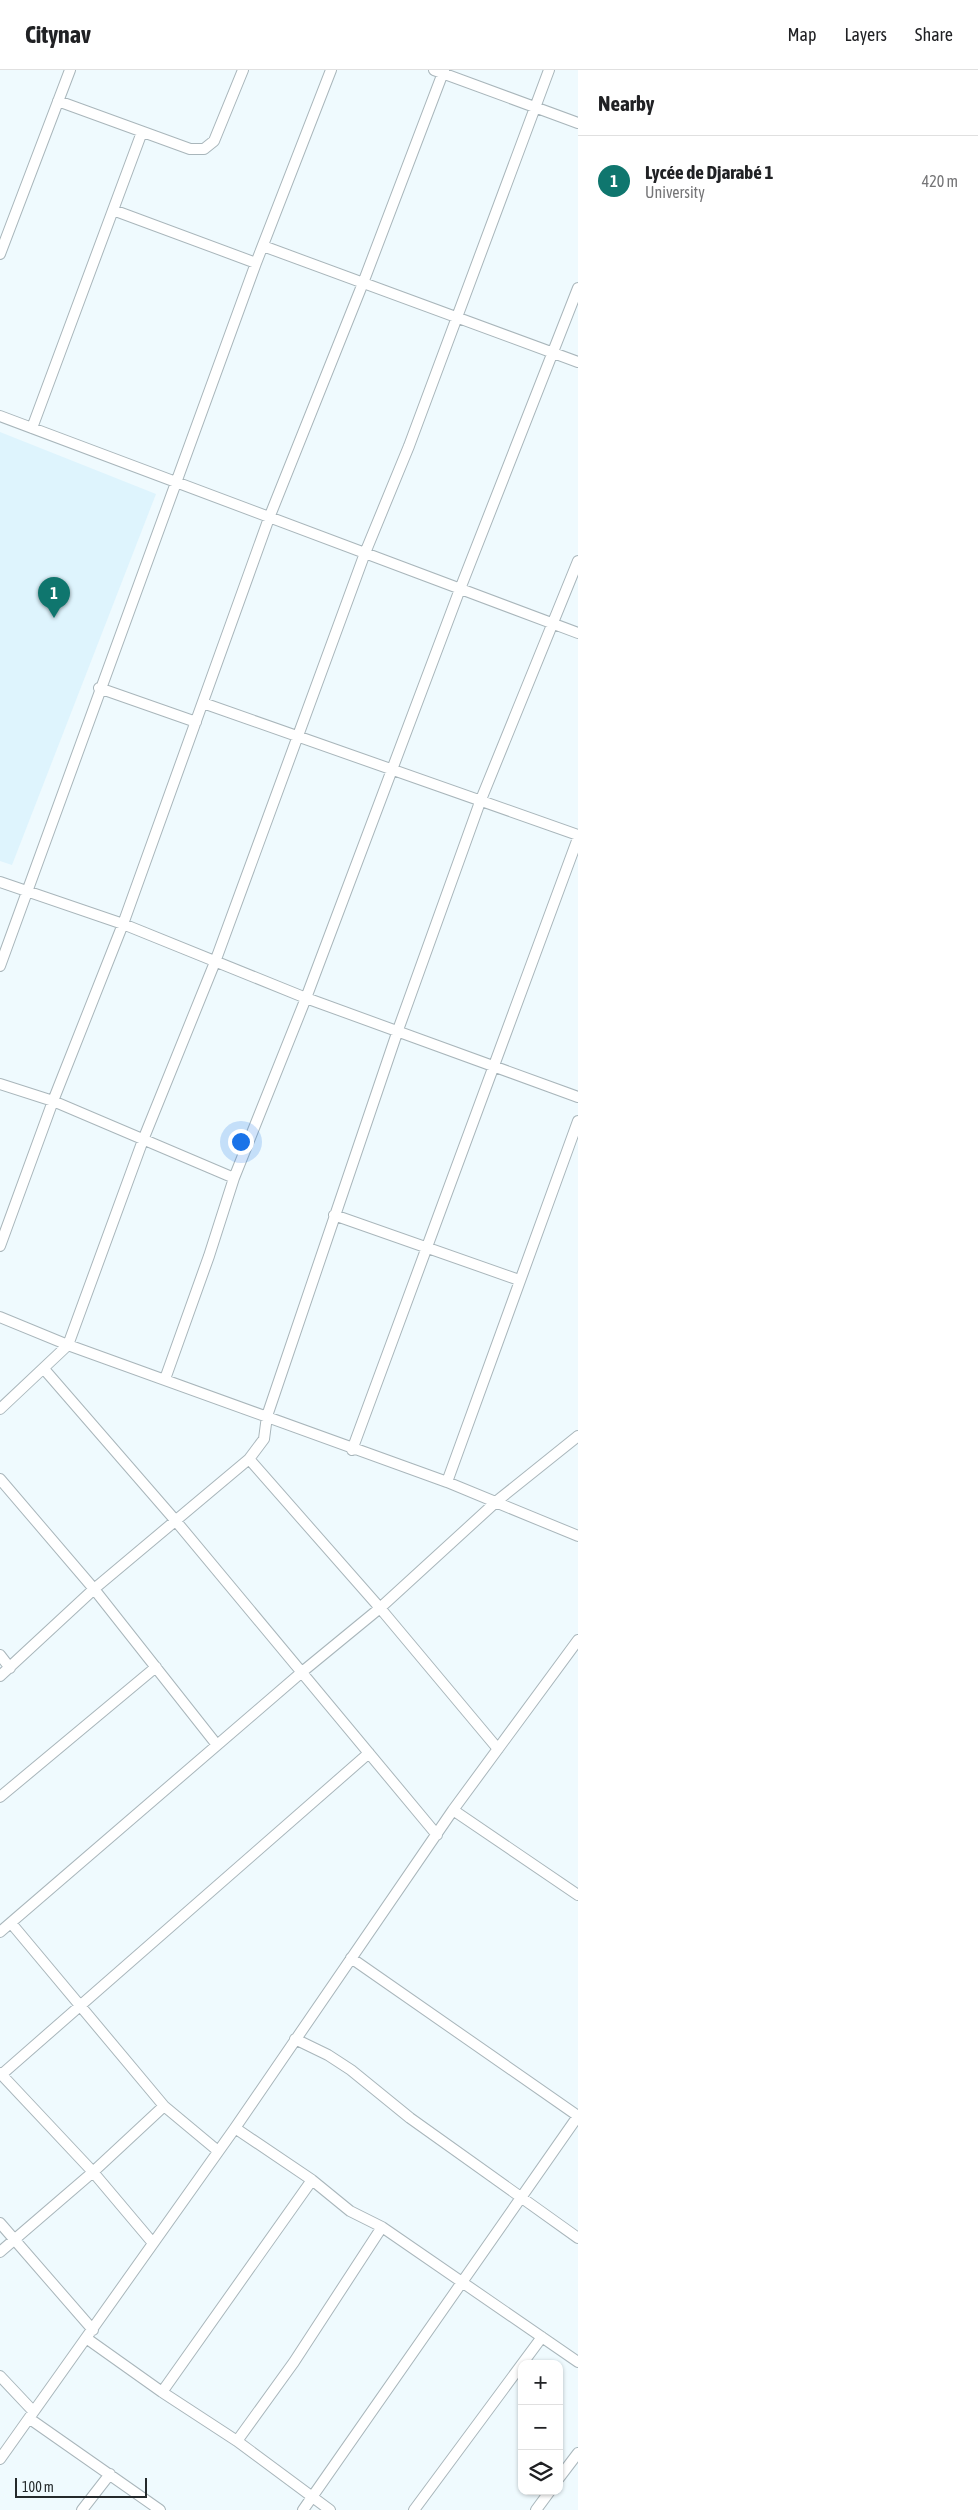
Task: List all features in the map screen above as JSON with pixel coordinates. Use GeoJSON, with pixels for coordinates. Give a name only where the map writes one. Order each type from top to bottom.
{"type":"FeatureCollection","features":[{"type":"Feature","properties":{"kind":"street"},"geometry":{"type":"LineString","coordinates":[[0,254],[70,70]]}},
{"type":"Feature","properties":{"kind":"street"},"geometry":{"type":"LineString","coordinates":[[58,101],[190,149],[204,149],[214,141],[243,70]]}},
{"type":"Feature","properties":{"kind":"street"},"geometry":{"type":"LineString","coordinates":[[0,966],[256,263],[331,70]]}},
{"type":"Feature","properties":{"kind":"street"},"geometry":{"type":"LineString","coordinates":[[0,1409],[68,1345],[143,1140],[215,962],[299,738],[365,553],[409,446],[549,70]]}},
{"type":"Feature","properties":{"kind":"street"},"geometry":{"type":"LineString","coordinates":[[0,1246],[53,1101],[123,924],[269,518],[363,283],[440,71],[578,123]]}},
{"type":"Feature","properties":{"kind":"street"},"geometry":{"type":"LineString","coordinates":[[32,428],[142,132]]}},
{"type":"Feature","properties":{"kind":"street"},"geometry":{"type":"LineString","coordinates":[[113,210],[256,263]]}},
{"type":"Feature","properties":{"kind":"street"},"geometry":{"type":"LineString","coordinates":[[263,246],[578,362]]}},
{"type":"Feature","properties":{"kind":"street"},"geometry":{"type":"LineString","coordinates":[[164,1379],[209,1256],[234,1178],[306,998],[460,589],[578,288]]}},
{"type":"Feature","properties":{"kind":"street"},"geometry":{"type":"LineString","coordinates":[[0,416],[578,633]]}},
{"type":"Feature","properties":{"kind":"street"},"geometry":{"type":"LineString","coordinates":[[0,1676],[94,1589],[248,1459],[264,1439],[267,1416],[398,1030],[480,802],[578,561]]}},
{"type":"Feature","properties":{"kind":"street"},"geometry":{"type":"LineString","coordinates":[[100,688],[196,722]]}},
{"type":"Feature","properties":{"kind":"street"},"geometry":{"type":"LineString","coordinates":[[203,702],[578,837],[352,1450]]}},
{"type":"Feature","properties":{"kind":"street"},"geometry":{"type":"LineString","coordinates":[[0,882],[27,893],[123,924],[306,998],[578,1097]]}},
{"type":"Feature","properties":{"kind":"street"},"geometry":{"type":"LineString","coordinates":[[0,1084],[53,1101],[234,1178]]}},
{"type":"Feature","properties":{"kind":"street"},"geometry":{"type":"LineString","coordinates":[[447,1482],[578,1121]]}},
{"type":"Feature","properties":{"kind":"street"},"geometry":{"type":"LineString","coordinates":[[334,1216],[519,1280]]}},
{"type":"Feature","properties":{"kind":"street"},"geometry":{"type":"LineString","coordinates":[[0,1316],[68,1345],[267,1416],[352,1450],[497,1501],[578,1536]]}},
{"type":"Feature","properties":{"kind":"street"},"geometry":{"type":"LineString","coordinates":[[44,1369],[175,1520],[437,1835]]}},
{"type":"Feature","properties":{"kind":"street"},"geometry":{"type":"LineString","coordinates":[[0,1932],[216,1745],[380,1608],[497,1501],[578,1436]]}},
{"type":"Feature","properties":{"kind":"street"},"geometry":{"type":"LineString","coordinates":[[248,1459],[380,1608],[498,1749]]}},
{"type":"Feature","properties":{"kind":"street"},"geometry":{"type":"LineString","coordinates":[[0,1479],[94,1589],[216,1745]]}},
{"type":"Feature","properties":{"kind":"street"},"geometry":{"type":"LineString","coordinates":[[0,2459],[93,2330],[152,2242],[235,2128],[453,1810],[578,1640]]}},
{"type":"Feature","properties":{"kind":"street"},"geometry":{"type":"LineString","coordinates":[[0,1655],[10,1668]]}},
{"type":"Feature","properties":{"kind":"street"},"geometry":{"type":"LineString","coordinates":[[0,1797],[156,1666]]}},
{"type":"Feature","properties":{"kind":"street"},"geometry":{"type":"LineString","coordinates":[[152,2242],[93,2172],[1,2074],[369,1753]]}},
{"type":"Feature","properties":{"kind":"street"},"geometry":{"type":"LineString","coordinates":[[453,1810],[578,1895]]}},
{"type":"Feature","properties":{"kind":"street"},"geometry":{"type":"LineString","coordinates":[[11,1923],[164,2106],[218,2151]]}},
{"type":"Feature","properties":{"kind":"street"},"geometry":{"type":"LineString","coordinates":[[303,2510],[464,2282],[578,2116],[351,1958]]}},
{"type":"Feature","properties":{"kind":"street"},"geometry":{"type":"LineString","coordinates":[[295,2039],[328,2054],[351,2070],[410,2118],[578,2238]]}},
{"type":"Feature","properties":{"kind":"street"},"geometry":{"type":"LineString","coordinates":[[0,2252],[93,2172],[164,2106]]}},
{"type":"Feature","properties":{"kind":"street"},"geometry":{"type":"LineString","coordinates":[[235,2128],[312,2180],[350,2211],[382,2227],[578,2362]]}},
{"type":"Feature","properties":{"kind":"street"},"geometry":{"type":"LineString","coordinates":[[162,2392],[312,2180]]}},
{"type":"Feature","properties":{"kind":"street"},"geometry":{"type":"LineString","coordinates":[[0,2223],[93,2330]]}},
{"type":"Feature","properties":{"kind":"street"},"geometry":{"type":"LineString","coordinates":[[237,2441],[294,2362],[382,2227]]}},
{"type":"Feature","properties":{"kind":"street"},"geometry":{"type":"LineString","coordinates":[[414,2510],[542,2337]]}},
{"type":"Feature","properties":{"kind":"street"},"geometry":{"type":"LineString","coordinates":[[86,2338],[162,2392],[237,2441],[330,2510]]}},
{"type":"Feature","properties":{"kind":"street"},"geometry":{"type":"LineString","coordinates":[[0,2376],[31,2415],[160,2510]]}},
{"type":"Feature","properties":{"kind":"street"},"geometry":{"type":"LineString","coordinates":[[563,2473],[578,2453]]}},
{"type":"Feature","properties":{"kind":"street"},"geometry":{"type":"LineString","coordinates":[[82,2510],[110,2474]]}},
{"type":"Feature","properties":{"kind":"street"},"geometry":{"type":"LineString","coordinates":[[536,2510],[547,2495]]}},
{"type":"Feature","properties":{"kind":"shaded area"},"geometry":{"type":"Polygon","coordinates":[[[0,432],[156,494],[12,865],[0,861],[0,432]]]}},
{"type":"Feature","properties":{"kind":"place","name":"Lycée de Djarabé 1"},"geometry":{"type":"Point","coordinates":[54,618]}}]}
